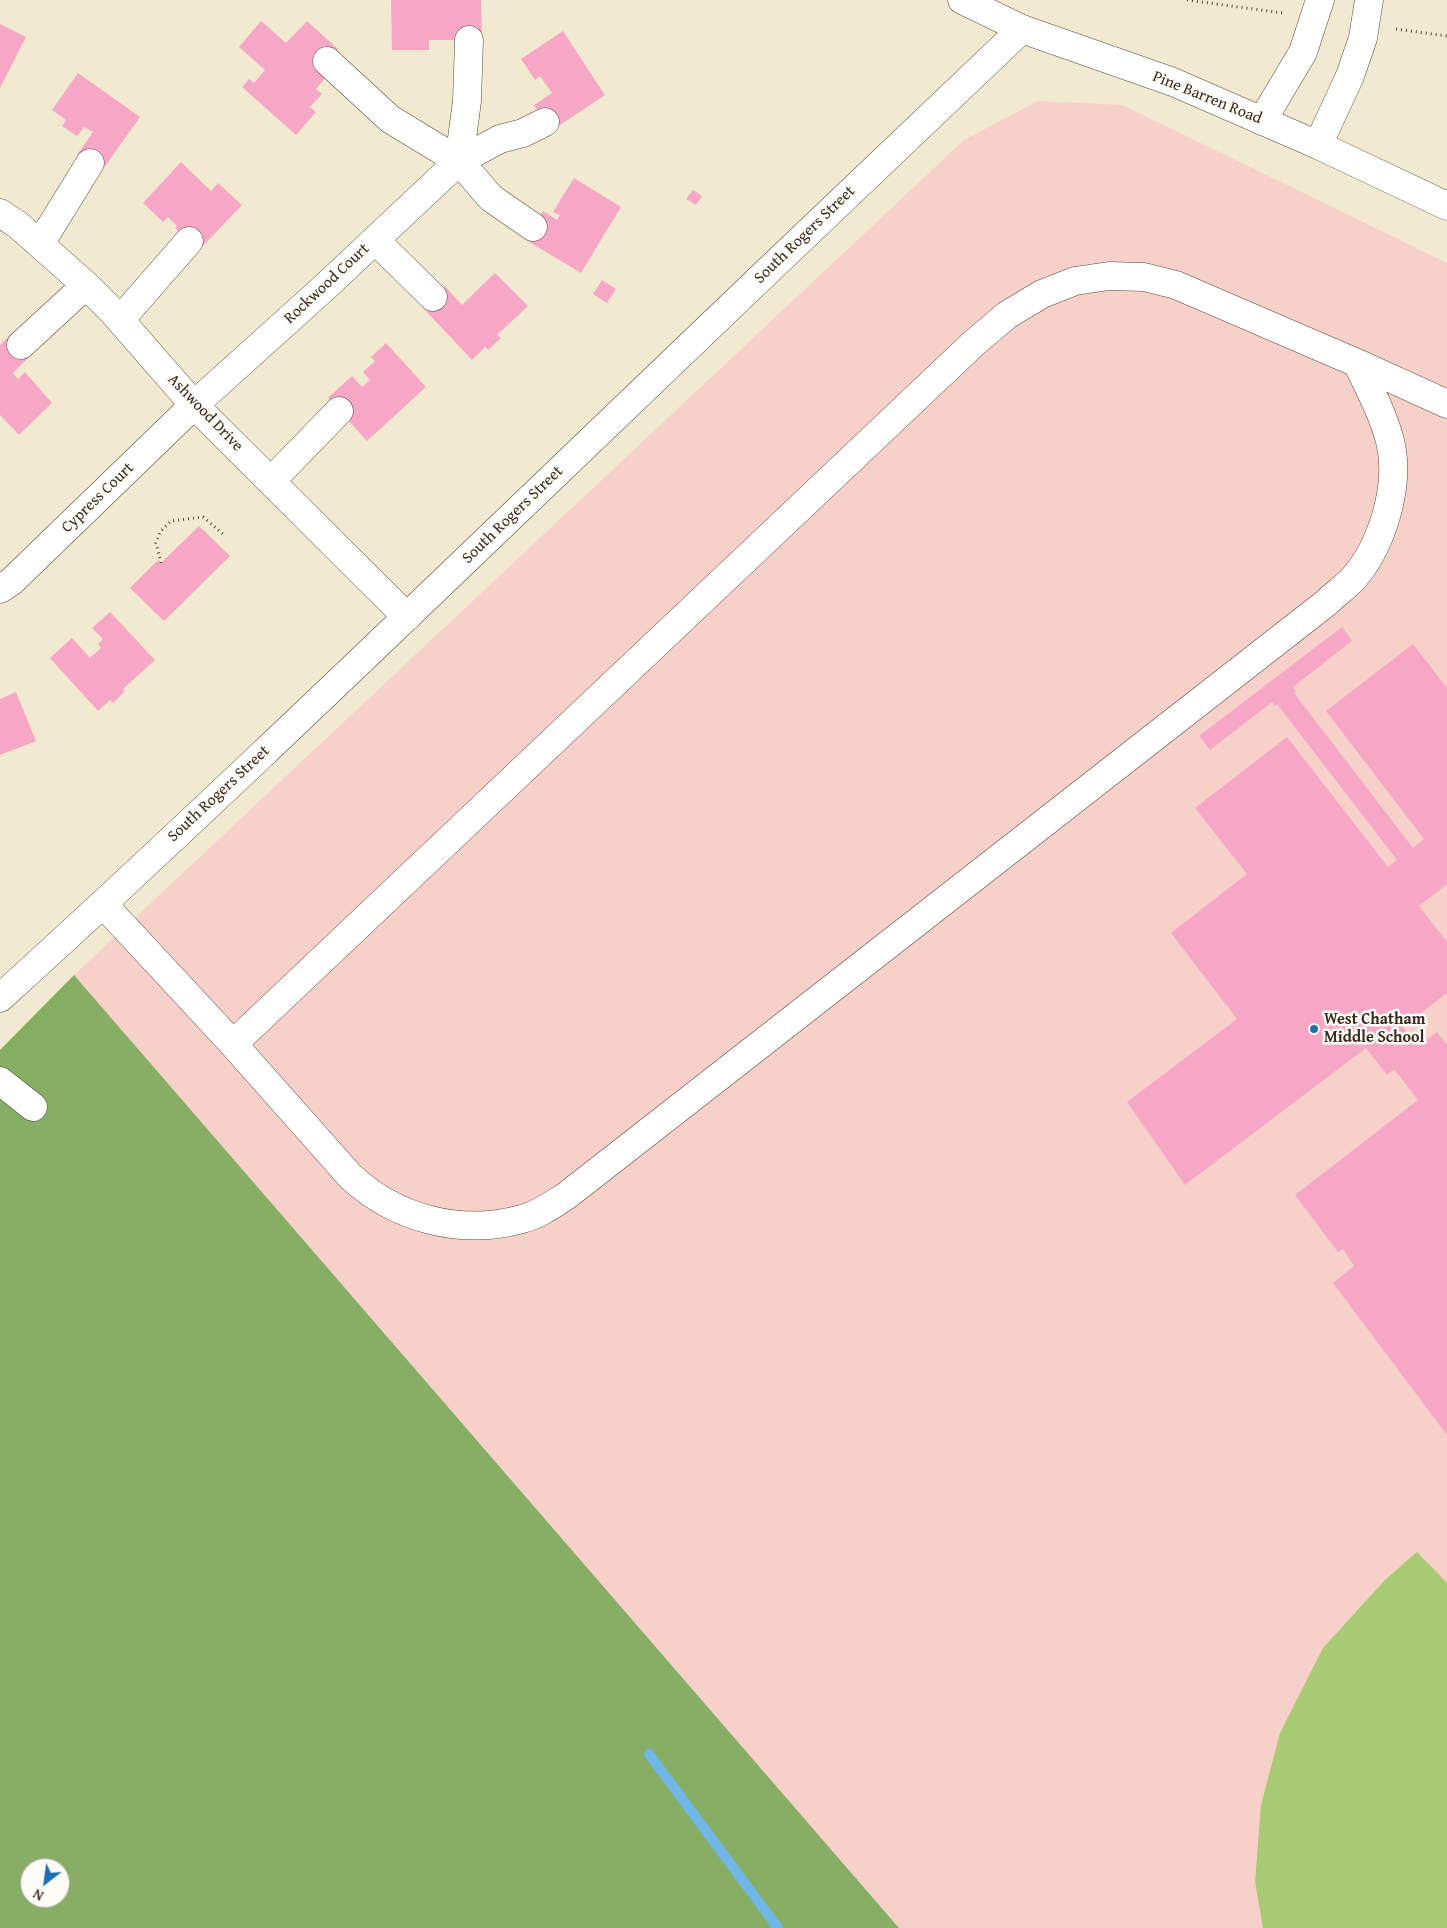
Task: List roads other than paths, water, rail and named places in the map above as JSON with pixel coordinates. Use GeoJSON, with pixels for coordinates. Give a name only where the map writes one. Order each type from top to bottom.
{"type":"FeatureCollection","features":[{"type":"Feature","properties":{"kind":"street","name":"Pine Barren Road"},"geometry":{"type":"LineString","coordinates":[[962,0],[1022,29],[1173,82],[1318,145],[1447,206]]}},
{"type":"Feature","properties":{"kind":"street"},"geometry":{"type":"LineString","coordinates":[[1262,120],[1303,52],[1320,0]]}},
{"type":"Feature","properties":{"kind":"street"},"geometry":{"type":"LineString","coordinates":[[1318,145],[1350,76],[1363,38],[1367,12]]}},
{"type":"Feature","properties":{"kind":"street","name":"South Rogers Street"},"geometry":{"type":"LineString","coordinates":[[0,998],[103,904],[407,617],[1022,29]]}},
{"type":"Feature","properties":{"kind":"street"},"geometry":{"type":"LineString","coordinates":[[458,161],[467,101],[469,40]]}},
{"type":"Feature","properties":{"kind":"street"},"geometry":{"type":"LineString","coordinates":[[327,61],[390,119],[458,161],[491,198],[533,227]]}},
{"type":"Feature","properties":{"kind":"street","name":"Rockwood Court"},"geometry":{"type":"LineString","coordinates":[[194,405],[325,288],[458,161],[500,139],[523,133],[545,122]]}},
{"type":"Feature","properties":{"kind":"street"},"geometry":{"type":"LineString","coordinates":[[40,244],[90,163]]}},
{"type":"Feature","properties":{"kind":"street","name":"Ashwood Drive"},"geometry":{"type":"LineString","coordinates":[[0,213],[18,225],[86,285],[120,320],[194,405],[407,617]]}},
{"type":"Feature","properties":{"kind":"street"},"geometry":{"type":"LineString","coordinates":[[375,240],[433,298]]}},
{"type":"Feature","properties":{"kind":"street"},"geometry":{"type":"LineString","coordinates":[[120,320],[189,241]]}},
{"type":"Feature","properties":{"kind":"street"},"geometry":{"type":"LineString","coordinates":[[232,1044],[974,343],[1007,315],[1042,294],[1074,281],[1109,276],[1144,277],[1176,285],[1447,404]]}},
{"type":"Feature","properties":{"kind":"street"},"geometry":{"type":"LineString","coordinates":[[21,345],[86,285]]}},
{"type":"Feature","properties":{"kind":"street"},"geometry":{"type":"LineString","coordinates":[[103,904],[350,1176],[366,1191],[410,1216],[442,1223],[496,1224],[522,1219],[542,1212],[566,1196],[1326,603],[1352,580],[1368,558],[1381,534],[1389,504],[1392,474],[1390,442],[1380,414],[1357,363]]}},
{"type":"Feature","properties":{"kind":"street","name":"Cypress Court"},"geometry":{"type":"LineString","coordinates":[[0,589],[11,582],[194,405]]}},
{"type":"Feature","properties":{"kind":"street"},"geometry":{"type":"LineString","coordinates":[[271,482],[339,411]]}},
{"type":"Feature","properties":{"kind":"street"},"geometry":{"type":"LineString","coordinates":[[0,1081],[33,1107]]}},
{"type":"Feature","properties":{"kind":"waterway"},"geometry":{"type":"LineString","coordinates":[[649,1754],[778,1928]]}},
{"type":"Feature","properties":{"kind":"place","name":"West Chatham Middle School"},"geometry":{"type":"Point","coordinates":[1314,1029]}}]}
